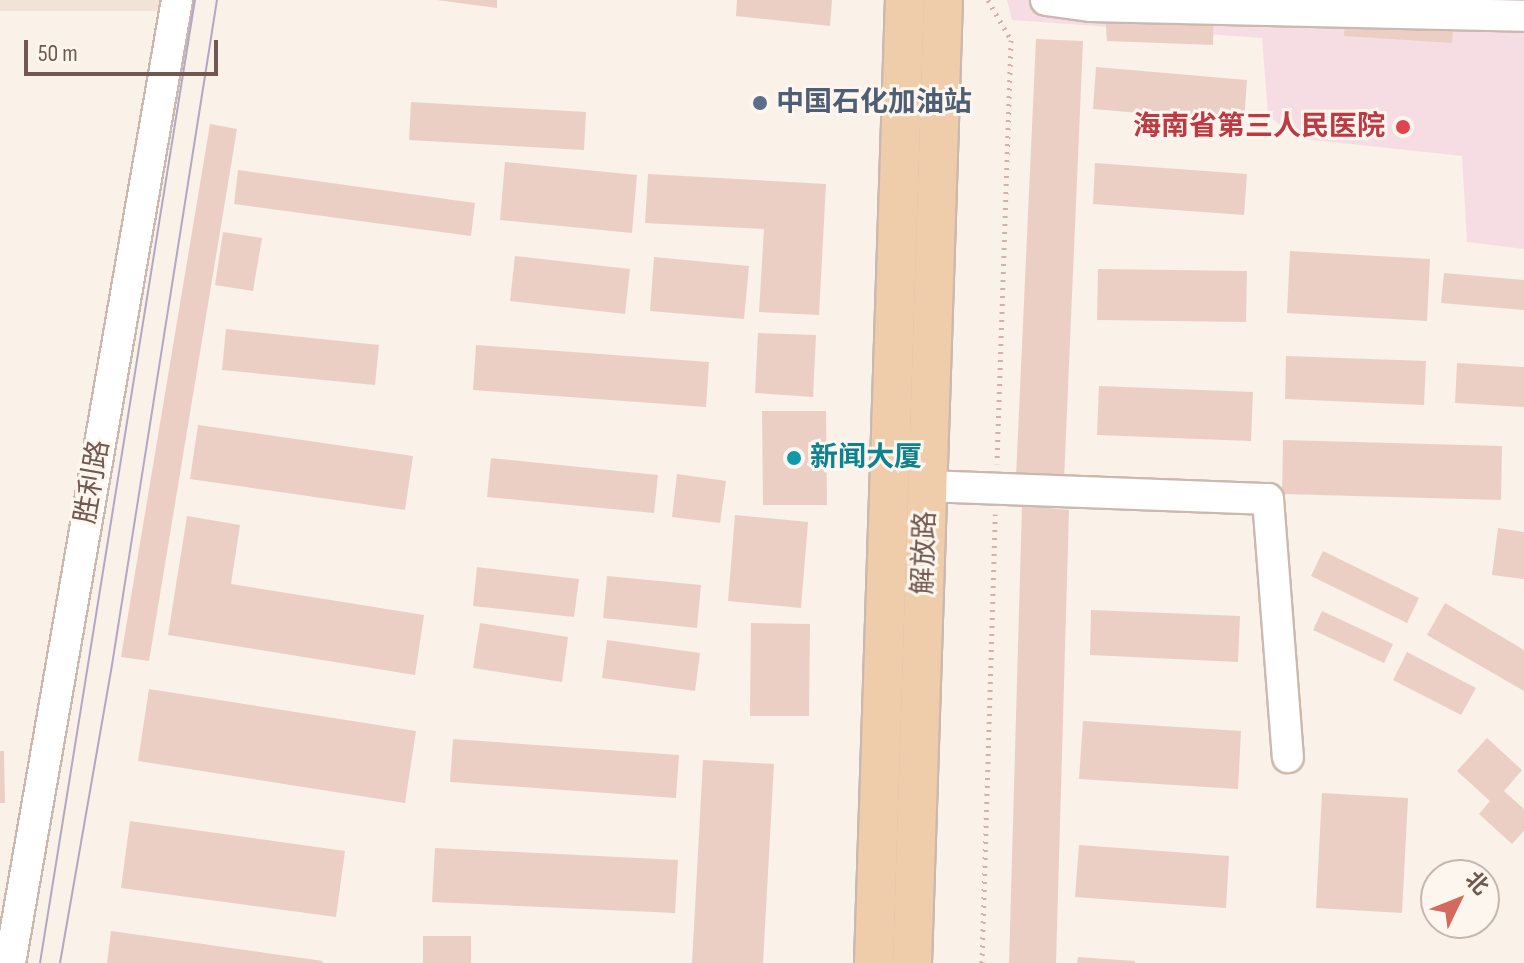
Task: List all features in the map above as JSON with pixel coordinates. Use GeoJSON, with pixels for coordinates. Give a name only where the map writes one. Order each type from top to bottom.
{"type":"FeatureCollection","features":[{"type":"Feature","properties":{"kind":"main road","name":"解放路"},"geometry":{"type":"LineString","coordinates":[[874,963],[905,0]]}},
{"type":"Feature","properties":{"kind":"main road","name":"解放路"},"geometry":{"type":"LineString","coordinates":[[912,963],[943,0]]}},
{"type":"Feature","properties":{"kind":"street","name":"胜利路"},"geometry":{"type":"LineString","coordinates":[[10,963],[177,0]]}},
{"type":"Feature","properties":{"kind":"street"},"geometry":{"type":"LineString","coordinates":[[1046,0],[1090,6],[1524,16]]}},
{"type":"Feature","properties":{"kind":"street"},"geometry":{"type":"LineString","coordinates":[[928,486],[1268,499],[1288,757]]}},
{"type":"Feature","properties":{"kind":"shaded area"},"geometry":{"type":"Polygon","coordinates":[[[0,0],[163,0],[161,11],[0,11],[0,0]]]}},
{"type":"Feature","properties":{"kind":"shaded area","name":"海南省第三人民医院"},"geometry":{"type":"Polygon","coordinates":[[[1007,0],[1524,0],[1524,249],[1467,242],[1462,156],[1295,138],[1268,115],[1262,38],[1012,20],[1007,0]]]}},
{"type":"Feature","properties":{"kind":"building"},"geometry":{"type":"Polygon","coordinates":[[[437,0],[497,0],[497,8],[437,0]]]}},
{"type":"Feature","properties":{"kind":"building"},"geometry":{"type":"Polygon","coordinates":[[[737,0],[832,0],[830,26],[736,16],[737,0]]]}},
{"type":"Feature","properties":{"kind":"building"},"geometry":{"type":"Polygon","coordinates":[[[1104,0],[1214,3],[1213,45],[1107,41],[1104,0]]]}},
{"type":"Feature","properties":{"kind":"building"},"geometry":{"type":"Polygon","coordinates":[[[1346,0],[1455,0],[1452,43],[1344,36],[1346,0]]]}},
{"type":"Feature","properties":{"kind":"building"},"geometry":{"type":"Polygon","coordinates":[[[1036,39],[1083,41],[1064,480],[1016,477],[1036,39]]]}},
{"type":"Feature","properties":{"kind":"building"},"geometry":{"type":"Polygon","coordinates":[[[1096,67],[1247,80],[1244,122],[1093,109],[1096,67]]]}},
{"type":"Feature","properties":{"kind":"building"},"geometry":{"type":"Polygon","coordinates":[[[411,102],[586,112],[584,150],[409,140],[411,102]]]}},
{"type":"Feature","properties":{"kind":"building"},"geometry":{"type":"Polygon","coordinates":[[[210,124],[237,129],[149,661],[121,657],[210,124]]]}},
{"type":"Feature","properties":{"kind":"building"},"geometry":{"type":"Polygon","coordinates":[[[505,162],[637,175],[632,233],[500,220],[505,162]]]}},
{"type":"Feature","properties":{"kind":"building"},"geometry":{"type":"Polygon","coordinates":[[[1095,163],[1247,174],[1244,215],[1093,204],[1095,163]]]}},
{"type":"Feature","properties":{"kind":"building"},"geometry":{"type":"Polygon","coordinates":[[[238,170],[475,203],[471,236],[234,204],[238,170]]]}},
{"type":"Feature","properties":{"kind":"building"},"geometry":{"type":"Polygon","coordinates":[[[648,174],[826,184],[819,315],[759,312],[764,229],[645,223],[648,174]]]}},
{"type":"Feature","properties":{"kind":"building"},"geometry":{"type":"Polygon","coordinates":[[[223,232],[262,238],[253,291],[215,285],[223,232]]]}},
{"type":"Feature","properties":{"kind":"building"},"geometry":{"type":"Polygon","coordinates":[[[1290,251],[1430,259],[1427,321],[1287,313],[1290,251]]]}},
{"type":"Feature","properties":{"kind":"building"},"geometry":{"type":"Polygon","coordinates":[[[515,256],[630,269],[625,314],[510,301],[515,256]]]}},
{"type":"Feature","properties":{"kind":"building"},"geometry":{"type":"Polygon","coordinates":[[[654,257],[749,266],[744,319],[650,311],[654,257]]]}},
{"type":"Feature","properties":{"kind":"building"},"geometry":{"type":"Polygon","coordinates":[[[1098,269],[1247,271],[1246,322],[1097,320],[1098,269]]]}},
{"type":"Feature","properties":{"kind":"building"},"geometry":{"type":"Polygon","coordinates":[[[1444,273],[1524,280],[1524,310],[1441,303],[1444,273]]]}},
{"type":"Feature","properties":{"kind":"building"},"geometry":{"type":"Polygon","coordinates":[[[226,329],[379,345],[375,385],[222,370],[226,329]]]}},
{"type":"Feature","properties":{"kind":"building"},"geometry":{"type":"Polygon","coordinates":[[[758,333],[816,335],[813,397],[755,393],[758,333]]]}},
{"type":"Feature","properties":{"kind":"building"},"geometry":{"type":"Polygon","coordinates":[[[476,345],[709,362],[706,407],[473,390],[476,345]]]}},
{"type":"Feature","properties":{"kind":"building"},"geometry":{"type":"Polygon","coordinates":[[[1286,356],[1426,361],[1424,405],[1285,399],[1286,356]]]}},
{"type":"Feature","properties":{"kind":"building"},"geometry":{"type":"Polygon","coordinates":[[[1457,363],[1524,367],[1524,407],[1455,403],[1457,363]]]}},
{"type":"Feature","properties":{"kind":"building"},"geometry":{"type":"Polygon","coordinates":[[[1099,386],[1253,392],[1251,441],[1097,435],[1099,386]]]}},
{"type":"Feature","properties":{"kind":"building","name":"新闻大厦"},"geometry":{"type":"Polygon","coordinates":[[[762,411],[826,411],[827,505],[763,505],[762,411]]]}},
{"type":"Feature","properties":{"kind":"building"},"geometry":{"type":"Polygon","coordinates":[[[198,425],[413,456],[405,510],[190,479],[198,425]]]}},
{"type":"Feature","properties":{"kind":"building"},"geometry":{"type":"Polygon","coordinates":[[[1283,440],[1502,446],[1501,500],[1282,494],[1283,440]]]}},
{"type":"Feature","properties":{"kind":"building"},"geometry":{"type":"Polygon","coordinates":[[[491,458],[658,475],[654,513],[487,497],[491,458]]]}},
{"type":"Feature","properties":{"kind":"building"},"geometry":{"type":"Polygon","coordinates":[[[677,474],[726,481],[720,523],[672,517],[677,474]]]}},
{"type":"Feature","properties":{"kind":"building"},"geometry":{"type":"Polygon","coordinates":[[[1022,505],[1069,510],[1056,963],[1009,963],[1022,505]]]}},
{"type":"Feature","properties":{"kind":"building"},"geometry":{"type":"Polygon","coordinates":[[[735,515],[808,522],[801,608],[728,601],[735,515]]]}},
{"type":"Feature","properties":{"kind":"building"},"geometry":{"type":"Polygon","coordinates":[[[187,516],[240,525],[231,584],[424,615],[415,675],[168,635],[187,516]]]}},
{"type":"Feature","properties":{"kind":"building"},"geometry":{"type":"Polygon","coordinates":[[[1498,528],[1524,532],[1524,579],[1492,575],[1498,528]]]}},
{"type":"Feature","properties":{"kind":"building"},"geometry":{"type":"Polygon","coordinates":[[[1323,551],[1419,598],[1407,623],[1311,576],[1323,551]]]}},
{"type":"Feature","properties":{"kind":"building"},"geometry":{"type":"Polygon","coordinates":[[[477,567],[579,579],[574,617],[473,606],[477,567]]]}},
{"type":"Feature","properties":{"kind":"building"},"geometry":{"type":"Polygon","coordinates":[[[607,576],[701,585],[697,628],[603,618],[607,576]]]}},
{"type":"Feature","properties":{"kind":"building"},"geometry":{"type":"Polygon","coordinates":[[[1445,603],[1524,650],[1524,691],[1427,635],[1445,603]]]}},
{"type":"Feature","properties":{"kind":"building"},"geometry":{"type":"Polygon","coordinates":[[[1091,610],[1240,616],[1238,662],[1090,655],[1091,610]]]}},
{"type":"Feature","properties":{"kind":"building"},"geometry":{"type":"Polygon","coordinates":[[[1322,611],[1393,644],[1384,663],[1313,630],[1322,611]]]}},
{"type":"Feature","properties":{"kind":"building"},"geometry":{"type":"Polygon","coordinates":[[[480,623],[568,637],[562,682],[473,668],[480,623]]]}},
{"type":"Feature","properties":{"kind":"building"},"geometry":{"type":"Polygon","coordinates":[[[751,623],[810,624],[809,716],[750,716],[751,623]]]}},
{"type":"Feature","properties":{"kind":"building"},"geometry":{"type":"Polygon","coordinates":[[[607,640],[700,653],[695,691],[602,678],[607,640]]]}},
{"type":"Feature","properties":{"kind":"building"},"geometry":{"type":"Polygon","coordinates":[[[1407,652],[1476,688],[1461,715],[1393,680],[1407,652]]]}},
{"type":"Feature","properties":{"kind":"building"},"geometry":{"type":"Polygon","coordinates":[[[149,689],[416,731],[405,803],[138,761],[149,689]]]}},
{"type":"Feature","properties":{"kind":"building"},"geometry":{"type":"Polygon","coordinates":[[[1083,721],[1241,731],[1238,789],[1079,779],[1083,721]]]}},
{"type":"Feature","properties":{"kind":"building"},"geometry":{"type":"Polygon","coordinates":[[[1487,738],[1522,770],[1504,791],[1524,809],[1524,831],[1512,844],[1479,814],[1490,801],[1457,771],[1487,738]]]}},
{"type":"Feature","properties":{"kind":"building"},"geometry":{"type":"Polygon","coordinates":[[[453,739],[679,755],[676,798],[450,782],[453,739]]]}},
{"type":"Feature","properties":{"kind":"building"},"geometry":{"type":"Polygon","coordinates":[[[0,751],[4,751],[5,803],[0,803],[0,751]]]}},
{"type":"Feature","properties":{"kind":"building"},"geometry":{"type":"Polygon","coordinates":[[[703,760],[774,764],[763,963],[692,963],[703,760]]]}},
{"type":"Feature","properties":{"kind":"building"},"geometry":{"type":"Polygon","coordinates":[[[1322,793],[1408,798],[1402,913],[1316,908],[1322,793]]]}},
{"type":"Feature","properties":{"kind":"building"},"geometry":{"type":"Polygon","coordinates":[[[130,821],[345,851],[336,917],[121,888],[130,821]]]}},
{"type":"Feature","properties":{"kind":"building"},"geometry":{"type":"Polygon","coordinates":[[[1079,845],[1229,856],[1226,908],[1075,897],[1079,845]]]}},
{"type":"Feature","properties":{"kind":"building"},"geometry":{"type":"Polygon","coordinates":[[[435,848],[678,860],[675,913],[432,902],[435,848]]]}},
{"type":"Feature","properties":{"kind":"building"},"geometry":{"type":"Polygon","coordinates":[[[111,931],[323,961],[107,963],[111,931]]]}},
{"type":"Feature","properties":{"kind":"building"},"geometry":{"type":"Polygon","coordinates":[[[423,936],[471,936],[471,963],[423,963],[423,936]]]}},
{"type":"Feature","properties":{"kind":"building"},"geometry":{"type":"Polygon","coordinates":[[[1078,957],[1135,961],[1135,963],[1077,963],[1078,957]]]}},
{"type":"Feature","properties":{"kind":"tram line"},"geometry":{"type":"LineString","coordinates":[[40,963],[195,0]]}},
{"type":"Feature","properties":{"kind":"tram line"},"geometry":{"type":"LineString","coordinates":[[60,963],[112,665],[217,0]]}},
{"type":"Feature","properties":{"kind":"place","name":"中国石化加油站"},"geometry":{"type":"Point","coordinates":[760,103]}},
{"type":"Feature","properties":{"kind":"place","name":"海南省第三人民医院"},"geometry":{"type":"Point","coordinates":[1403,127]}},
{"type":"Feature","properties":{"kind":"place","name":"新闻大厦"},"geometry":{"type":"Point","coordinates":[794,458]}}]}
